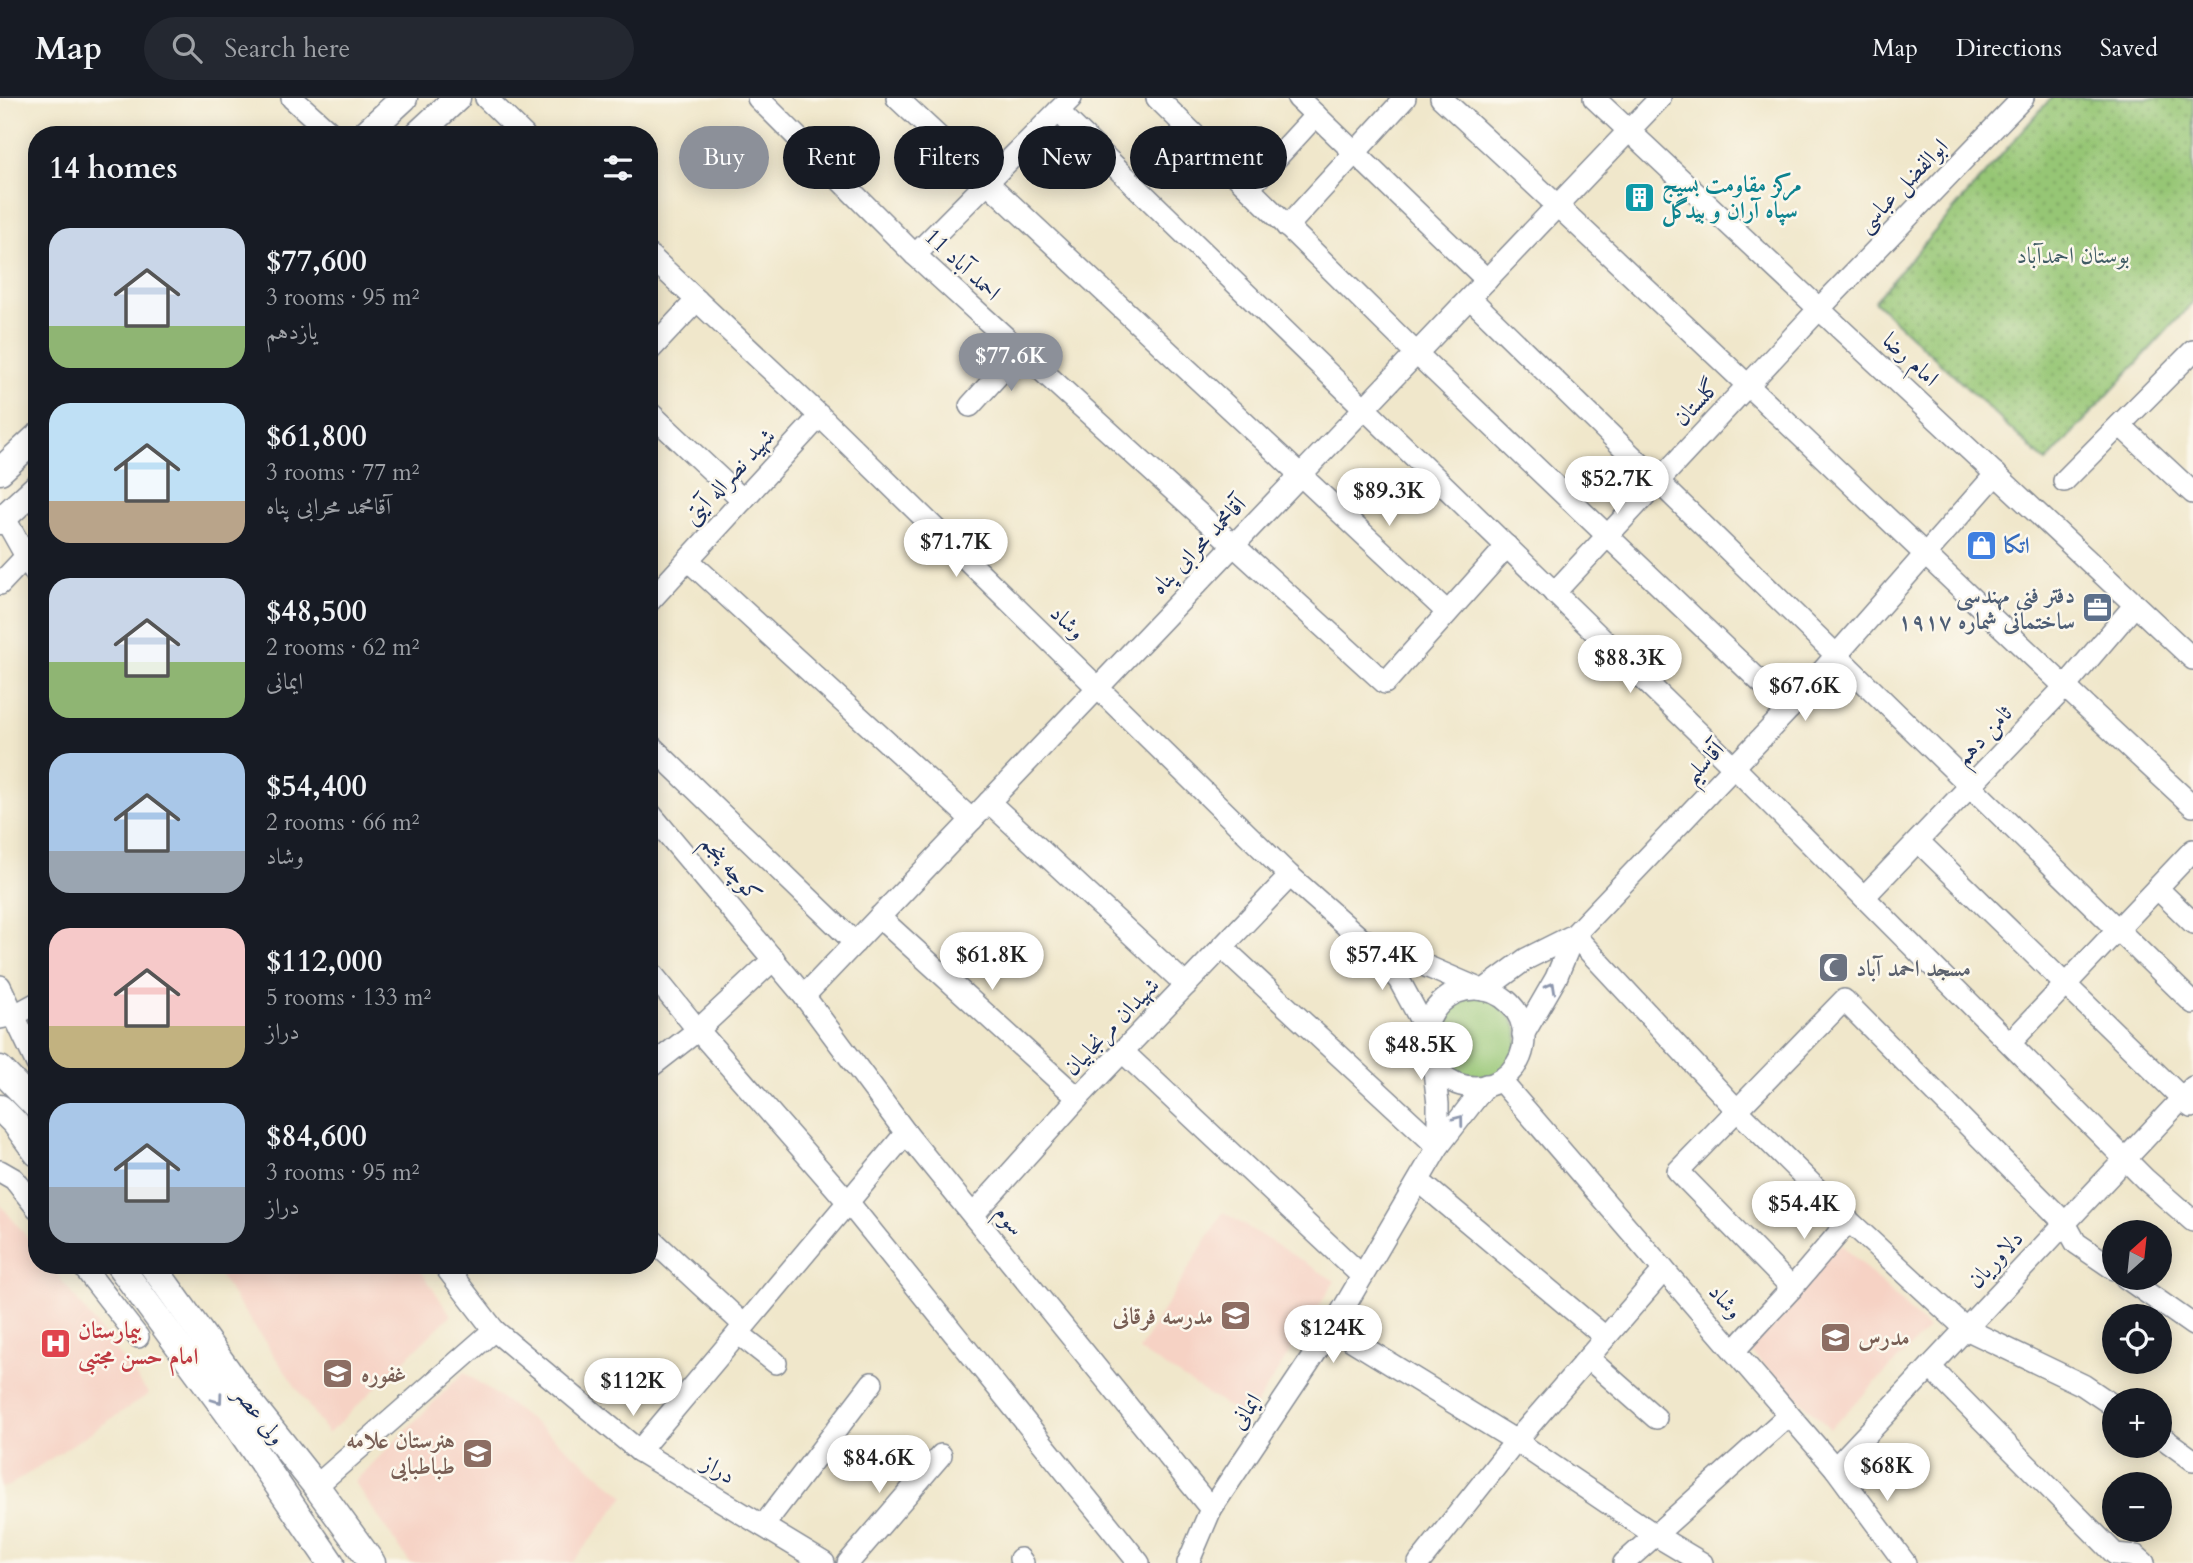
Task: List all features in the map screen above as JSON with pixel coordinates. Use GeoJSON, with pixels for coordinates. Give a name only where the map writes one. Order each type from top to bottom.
{"type":"FeatureCollection","features":[{"type":"Feature","properties":{"kind":"main road"},"geometry":{"type":"LineString","coordinates":[[374,126],[404,98]]}},
{"type":"Feature","properties":{"kind":"main road"},"geometry":{"type":"LineString","coordinates":[[427,126],[457,98]]}},
{"type":"Feature","properties":{"kind":"main road"},"geometry":{"type":"LineString","coordinates":[[0,471],[28,445]]}},
{"type":"Feature","properties":{"kind":"main road"},"geometry":{"type":"LineString","coordinates":[[2,519],[28,496]]}},
{"type":"Feature","properties":{"kind":"main road"},"geometry":{"type":"LineString","coordinates":[[0,1069],[28,1092]]}},
{"type":"Feature","properties":{"kind":"main road"},"geometry":{"type":"LineString","coordinates":[[0,1108],[28,1141]]}},
{"type":"Feature","properties":{"kind":"main road"},"geometry":{"type":"LineString","coordinates":[[126,1274],[236,1424],[331,1563]]}},
{"type":"Feature","properties":{"kind":"main road","name":"ولی عصر"},"geometry":{"type":"LineString","coordinates":[[158,1274],[252,1405],[372,1563]]}},
{"type":"Feature","properties":{"kind":"street"},"geometry":{"type":"LineString","coordinates":[[292,98],[323,126]]}},
{"type":"Feature","properties":{"kind":"street"},"geometry":{"type":"LineString","coordinates":[[486,98],[515,126]]}},
{"type":"Feature","properties":{"kind":"street","name":"احمد آباد 11"},"geometry":{"type":"LineString","coordinates":[[758,98],[915,255],[1385,683],[1447,612]]}},
{"type":"Feature","properties":{"kind":"street"},"geometry":{"type":"LineString","coordinates":[[897,98],[928,126]]}},
{"type":"Feature","properties":{"kind":"street"},"geometry":{"type":"LineString","coordinates":[[1157,98],[1186,126]]}},
{"type":"Feature","properties":{"kind":"street"},"geometry":{"type":"LineString","coordinates":[[1298,98],[1487,280]]}},
{"type":"Feature","properties":{"kind":"street"},"geometry":{"type":"LineString","coordinates":[[1287,226],[1405,98]]}},
{"type":"Feature","properties":{"kind":"street"},"geometry":{"type":"LineString","coordinates":[[1441,98],[1558,205],[2064,688],[2193,806]]}},
{"type":"Feature","properties":{"kind":"street","name":"امام رضا"},"geometry":{"type":"LineString","coordinates":[[1594,98],[2193,659]]}},
{"type":"Feature","properties":{"kind":"street","name":"آقامحمد محرابی پناه"},"geometry":{"type":"LineString","coordinates":[[804,996],[1660,98]]}},
{"type":"Feature","properties":{"kind":"street","name":"ابوالفضل عباسی"},"geometry":{"type":"LineString","coordinates":[[1819,309],[2023,98]]}},
{"type":"Feature","properties":{"kind":"street"},"geometry":{"type":"LineString","coordinates":[[1004,165],[1064,105],[1364,408],[1734,767],[2145,1179],[2193,1221]]}},
{"type":"Feature","properties":{"kind":"street"},"geometry":{"type":"LineString","coordinates":[[1287,147],[1316,115]]}},
{"type":"Feature","properties":{"kind":"street"},"geometry":{"type":"LineString","coordinates":[[915,255],[980,189]]}},
{"type":"Feature","properties":{"kind":"street"},"geometry":{"type":"LineString","coordinates":[[996,189],[1447,612],[1507,546]]}},
{"type":"Feature","properties":{"kind":"street"},"geometry":{"type":"LineString","coordinates":[[1250,189],[1417,354],[1789,709]]}},
{"type":"Feature","properties":{"kind":"street","name":"وشاد"},"geometry":{"type":"LineString","coordinates":[[658,264],[820,416],[1290,876],[1360,938]]}},
{"type":"Feature","properties":{"kind":"street"},"geometry":{"type":"LineString","coordinates":[[1470,298],[2193,1003]]}},
{"type":"Feature","properties":{"kind":"street"},"geometry":{"type":"LineString","coordinates":[[658,341],[696,300]]}},
{"type":"Feature","properties":{"kind":"street","name":"گلستان"},"geometry":{"type":"LineString","coordinates":[[1554,593],[1819,309]]}},
{"type":"Feature","properties":{"kind":"street"},"geometry":{"type":"LineString","coordinates":[[970,406],[1020,351]]}},
{"type":"Feature","properties":{"kind":"street"},"geometry":{"type":"LineString","coordinates":[[2064,481],[2193,351]]}},
{"type":"Feature","properties":{"kind":"street","name":"شهید نصراله آیتی"},"geometry":{"type":"LineString","coordinates":[[658,592],[820,416]]}},
{"type":"Feature","properties":{"kind":"street"},"geometry":{"type":"LineString","coordinates":[[658,420],[743,500]]}},
{"type":"Feature","properties":{"kind":"street"},"geometry":{"type":"LineString","coordinates":[[2120,425],[2193,493]]}},
{"type":"Feature","properties":{"kind":"street","name":"آقاسلیم"},"geometry":{"type":"LineString","coordinates":[[1523,1035],[1556,978],[1574,935],[1789,709],[1996,474]]}},
{"type":"Feature","properties":{"kind":"street"},"geometry":{"type":"LineString","coordinates":[[2,519],[28,548]]}},
{"type":"Feature","properties":{"kind":"street"},"geometry":{"type":"LineString","coordinates":[[0,584],[28,554]]}},
{"type":"Feature","properties":{"kind":"street"},"geometry":{"type":"LineString","coordinates":[[688,560],[972,820]]}},
{"type":"Feature","properties":{"kind":"street","name":"ثامن دهم"},"geometry":{"type":"LineString","coordinates":[[1864,897],[2064,688],[2134,606]]}},
{"type":"Feature","properties":{"kind":"street"},"geometry":{"type":"LineString","coordinates":[[658,753],[855,943]]}},
{"type":"Feature","properties":{"kind":"street"},"geometry":{"type":"LineString","coordinates":[[989,802],[1186,985]]}},
{"type":"Feature","properties":{"kind":"street","name":"کوچه پنجم"},"geometry":{"type":"LineString","coordinates":[[658,823],[774,959]]}},
{"type":"Feature","properties":{"kind":"street"},"geometry":{"type":"LineString","coordinates":[[1918,841],[2065,985],[2189,1098]]}},
{"type":"Feature","properties":{"kind":"street"},"geometry":{"type":"LineString","coordinates":[[2010,1043],[2193,850]]}},
{"type":"Feature","properties":{"kind":"street","name":"شهیدان مرنجابیان"},"geometry":{"type":"LineString","coordinates":[[973,1215],[1077,1098],[1290,876]]}},
{"type":"Feature","properties":{"kind":"street"},"geometry":{"type":"LineString","coordinates":[[2157,888],[2193,923]]}},
{"type":"Feature","properties":{"kind":"street"},"geometry":{"type":"LineString","coordinates":[[879,917],[1077,1098]]}},
{"type":"Feature","properties":{"kind":"street"},"geometry":{"type":"LineString","coordinates":[[1360,938],[1481,989],[1508,1001],[1518,1013],[1524,1044],[1520,1059],[1511,1071],[1493,1083],[1471,1086],[1455,1083],[1433,1063],[1426,1043],[1429,1018],[1438,1005],[1450,995],[1464,990],[1481,989],[1525,960],[1574,935],[1737,1110],[1849,1221],[1966,1329],[2082,1385],[2102,1398]]}},
{"type":"Feature","properties":{"kind":"street"},"geometry":{"type":"LineString","coordinates":[[1360,938],[1399,980],[1426,1030]]}},
{"type":"Feature","properties":{"kind":"street"},"geometry":{"type":"LineString","coordinates":[[1222,947],[1438,1147]]}},
{"type":"Feature","properties":{"kind":"street"},"geometry":{"type":"LineString","coordinates":[[658,1061],[698,1030],[774,959]]}},
{"type":"Feature","properties":{"kind":"street","name":"سوم"},"geometry":{"type":"LineString","coordinates":[[774,959],[906,1133],[1211,1509]]}},
{"type":"Feature","properties":{"kind":"street"},"geometry":{"type":"LineString","coordinates":[[658,981],[848,1202],[1139,1563]]}},
{"type":"Feature","properties":{"kind":"street"},"geometry":{"type":"LineString","coordinates":[[0,986],[7,1016],[28,1050]]}},
{"type":"Feature","properties":{"kind":"street"},"geometry":{"type":"LineString","coordinates":[[1792,1288],[1678,1171],[1844,1000],[2065,1223],[2076,1243],[2102,1261]]}},
{"type":"Feature","properties":{"kind":"street"},"geometry":{"type":"LineString","coordinates":[[7,1016],[28,1007]]}},
{"type":"Feature","properties":{"kind":"street"},"geometry":{"type":"LineString","coordinates":[[1122,1051],[1362,1276]]}},
{"type":"Feature","properties":{"kind":"street","name":"ایمانی"},"geometry":{"type":"LineString","coordinates":[[1433,1063],[1438,1104],[1438,1147]]}},
{"type":"Feature","properties":{"kind":"street","name":"وشاد"},"geometry":{"type":"LineString","coordinates":[[1493,1083],[1664,1270],[1835,1468],[1905,1563]]}},
{"type":"Feature","properties":{"kind":"street","name":"ایمانی"},"geometry":{"type":"LineString","coordinates":[[1188,1563],[1211,1509],[1332,1328],[1438,1147],[1493,1083]]}},
{"type":"Feature","properties":{"kind":"street","name":"دلاوریان"},"geometry":{"type":"LineString","coordinates":[[1835,1468],[2125,1159],[2189,1098]]}},
{"type":"Feature","properties":{"kind":"street"},"geometry":{"type":"LineString","coordinates":[[639,1451],[906,1133]]}},
{"type":"Feature","properties":{"kind":"street"},"geometry":{"type":"LineString","coordinates":[[0,1171],[14,1179],[28,1197]]}},
{"type":"Feature","properties":{"kind":"street"},"geometry":{"type":"LineString","coordinates":[[1419,1181],[1605,1337]]}},
{"type":"Feature","properties":{"kind":"street"},"geometry":{"type":"LineString","coordinates":[[1734,1351],[1849,1221]]}},
{"type":"Feature","properties":{"kind":"street"},"geometry":{"type":"LineString","coordinates":[[658,1246],[776,1363]]}},
{"type":"Feature","properties":{"kind":"street"},"geometry":{"type":"LineString","coordinates":[[1419,1563],[1516,1441],[1664,1270]]}},
{"type":"Feature","properties":{"kind":"street"},"geometry":{"type":"LineString","coordinates":[[89,1274],[138,1337]]}},
{"type":"Feature","properties":{"kind":"street","name":"دراز"},"geometry":{"type":"LineString","coordinates":[[451,1274],[494,1331],[639,1451],[763,1526],[815,1561]]}},
{"type":"Feature","properties":{"kind":"street"},"geometry":{"type":"LineString","coordinates":[[2143,1290],[2193,1325]]}},
{"type":"Feature","properties":{"kind":"street"},"geometry":{"type":"LineString","coordinates":[[1332,1328],[1516,1441],[1655,1535],[1702,1563]]}},
{"type":"Feature","properties":{"kind":"street"},"geometry":{"type":"LineString","coordinates":[[316,1486],[494,1331]]}},
{"type":"Feature","properties":{"kind":"street"},"geometry":{"type":"LineString","coordinates":[[1588,1358],[1656,1418]]}},
{"type":"Feature","properties":{"kind":"street"},"geometry":{"type":"LineString","coordinates":[[1930,1367],[2115,1554],[2136,1556],[2144,1563]]}},
{"type":"Feature","properties":{"kind":"street"},"geometry":{"type":"LineString","coordinates":[[763,1526],[872,1383]]}},
{"type":"Feature","properties":{"kind":"street"},"geometry":{"type":"LineString","coordinates":[[1623,1563],[1789,1415]]}},
{"type":"Feature","properties":{"kind":"street"},"geometry":{"type":"LineString","coordinates":[[2172,1445],[2193,1460]]}},
{"type":"Feature","properties":{"kind":"street"},"geometry":{"type":"LineString","coordinates":[[848,1563],[941,1455]]}},
{"type":"Feature","properties":{"kind":"shaded area","name":"بیمارستان امام حسن مجتبی"},"geometry":{"type":"Polygon","coordinates":[[[0,1204],[28,1238],[28,1274],[57,1274],[149,1394],[9,1486],[0,1488],[0,1204]]]}},
{"type":"Feature","properties":{"kind":"shaded area","name":"مدرسه فرقانی"},"geometry":{"type":"Polygon","coordinates":[[[1223,1212],[1335,1281],[1247,1419],[1139,1350],[1223,1212]]]}},
{"type":"Feature","properties":{"kind":"shaded area","name":"مدرس"},"geometry":{"type":"Polygon","coordinates":[[[1841,1244],[1928,1329],[1830,1429],[1743,1345],[1841,1244]]]}},
{"type":"Feature","properties":{"kind":"shaded area","name":"غفوره"},"geometry":{"type":"Polygon","coordinates":[[[218,1274],[423,1274],[451,1315],[328,1434],[218,1274]]]}},
{"type":"Feature","properties":{"kind":"shaded area","name":"هنرستان علامه طباطبایی"},"geometry":{"type":"Polygon","coordinates":[[[464,1372],[538,1425],[625,1496],[572,1563],[410,1563],[354,1482],[464,1372]]]}},
{"type":"Feature","properties":{"kind":"green space","name":"بوستان احمدآباد"},"geometry":{"type":"Polygon","coordinates":[[[2051,98],[2193,98],[2193,302],[2046,462],[1874,301],[2051,98]]]}},
{"type":"Feature","properties":{"kind":"green space"},"geometry":{"type":"Polygon","coordinates":[[[1484,990],[1515,1023],[1517,1046],[1514,1057],[1504,1070],[1487,1080],[1471,1082],[1455,1076],[1443,1066],[1434,1051],[1432,1035],[1436,1019],[1449,1005],[1484,990]]]}},
{"type":"Feature","properties":{"kind":"place","name":"مرکز مقاومت بسیج سپاه آران و بیدگل"},"geometry":{"type":"Point","coordinates":[1639,197]}},
{"type":"Feature","properties":{"kind":"place","name":"اتکا"},"geometry":{"type":"Point","coordinates":[1981,545]}},
{"type":"Feature","properties":{"kind":"place","name":"دفتر فنی مهندسی ساختمانی شماره ۱۹۱۷"},"geometry":{"type":"Point","coordinates":[2098,608]}},
{"type":"Feature","properties":{"kind":"place","name":"مسجد احمد آباد"},"geometry":{"type":"Point","coordinates":[1833,968]}},
{"type":"Feature","properties":{"kind":"place","name":"مدرسه فرقانی"},"geometry":{"type":"Point","coordinates":[1236,1316]}},
{"type":"Feature","properties":{"kind":"place","name":"مدرس"},"geometry":{"type":"Point","coordinates":[1835,1337]}},
{"type":"Feature","properties":{"kind":"place","name":"بیمارستان امام حسن مجتبی"},"geometry":{"type":"Point","coordinates":[55,1343]}},
{"type":"Feature","properties":{"kind":"place","name":"غفوره"},"geometry":{"type":"Point","coordinates":[338,1374]}},
{"type":"Feature","properties":{"kind":"place","name":"هنرستان علامه طباطبایی"},"geometry":{"type":"Point","coordinates":[478,1453]}}]}
